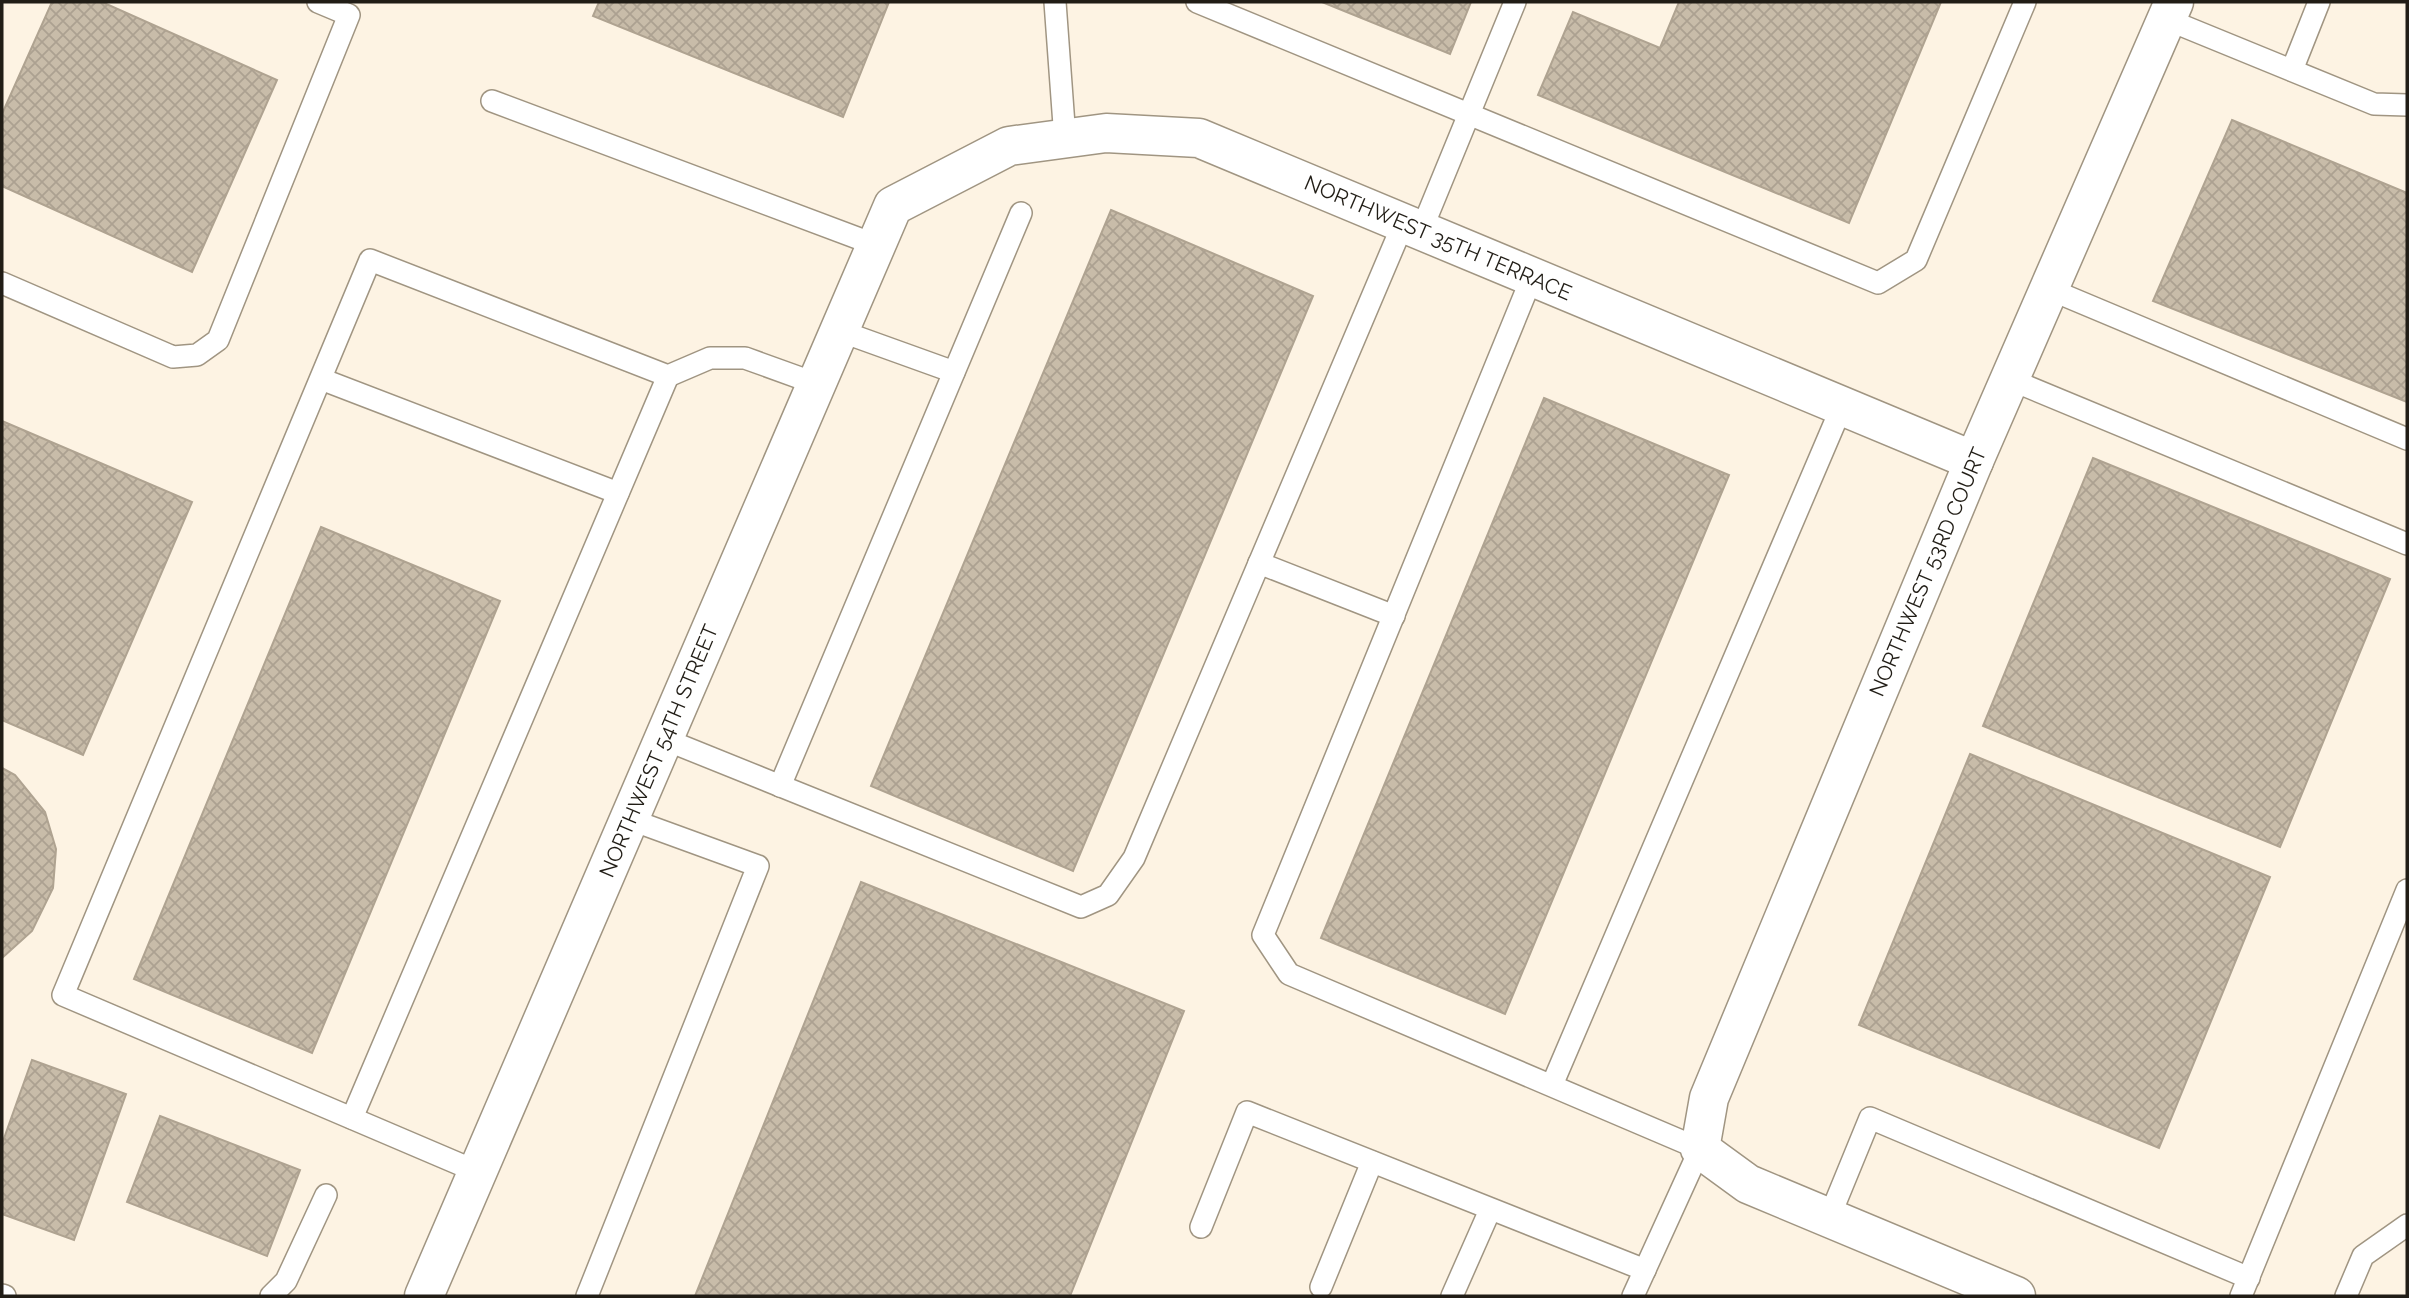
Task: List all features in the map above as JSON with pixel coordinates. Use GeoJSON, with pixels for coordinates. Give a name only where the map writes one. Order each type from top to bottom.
{"type":"FeatureCollection","features":[{"type":"Feature","properties":{"kind":"street","name":"NORTHWEST 53RD COURT"},"geometry":{"type":"LineString","coordinates":[[1700,1149],[1709,1098],[1974,461],[2170,10]]}},
{"type":"Feature","properties":{"kind":"street","name":"NORTHWEST 35TH TERRACE"},"geometry":{"type":"LineString","coordinates":[[893,206],[1009,146],[1105,134],[1199,138],[1974,461]]}},
{"type":"Feature","properties":{"kind":"street","name":"NORTHWEST 54TH STREET"},"geometry":{"type":"LineString","coordinates":[[424,1296],[893,206]]}},
{"type":"Feature","properties":{"kind":"street"},"geometry":{"type":"LineString","coordinates":[[1700,1149],[1748,1184],[2016,1296]]}},
{"type":"Feature","properties":{"kind":"lane"},"geometry":{"type":"LineString","coordinates":[[2,283],[173,357],[197,355],[218,340],[356,8],[318,2]]}},
{"type":"Feature","properties":{"kind":"lane"},"geometry":{"type":"LineString","coordinates":[[1055,2],[1065,139]]}},
{"type":"Feature","properties":{"kind":"lane"},"geometry":{"type":"LineString","coordinates":[[1198,2],[1878,283],[1916,260],[2025,2]]}},
{"type":"Feature","properties":{"kind":"lane"},"geometry":{"type":"LineString","coordinates":[[664,739],[1080,907],[1108,895],[1134,858],[1259,564],[1412,227],[1469,114],[1516,2]]}},
{"type":"Feature","properties":{"kind":"lane"},"geometry":{"type":"LineString","coordinates":[[2292,70],[2319,2]]}},
{"type":"Feature","properties":{"kind":"lane"},"geometry":{"type":"LineString","coordinates":[[2170,10],[2292,70],[2374,104],[2407,105]]}},
{"type":"Feature","properties":{"kind":"lane"},"geometry":{"type":"LineString","coordinates":[[492,101],[876,245]]}},
{"type":"Feature","properties":{"kind":"lane"},"geometry":{"type":"LineString","coordinates":[[780,786],[1021,213]]}},
{"type":"Feature","properties":{"kind":"lane"},"geometry":{"type":"LineString","coordinates":[[478,1172],[63,995],[370,260],[668,376]]}},
{"type":"Feature","properties":{"kind":"lane"},"geometry":{"type":"LineString","coordinates":[[1532,277],[1263,935],[1289,974],[1700,1149],[1633,1296]]}},
{"type":"Feature","properties":{"kind":"lane"},"geometry":{"type":"LineString","coordinates":[[2049,289],[2407,439]]}},
{"type":"Feature","properties":{"kind":"lane"},"geometry":{"type":"LineString","coordinates":[[840,331],[954,372]]}},
{"type":"Feature","properties":{"kind":"lane"},"geometry":{"type":"LineString","coordinates":[[352,1118],[668,376],[710,358],[746,358],[817,384]]}},
{"type":"Feature","properties":{"kind":"lane"},"geometry":{"type":"LineString","coordinates":[[321,379],[618,493]]}},
{"type":"Feature","properties":{"kind":"lane"},"geometry":{"type":"LineString","coordinates":[[2009,379],[2407,544]]}},
{"type":"Feature","properties":{"kind":"lane"},"geometry":{"type":"LineString","coordinates":[[1552,1086],[1842,406]]}},
{"type":"Feature","properties":{"kind":"lane"},"geometry":{"type":"LineString","coordinates":[[1259,564],[1394,617]]}},
{"type":"Feature","properties":{"kind":"lane"},"geometry":{"type":"LineString","coordinates":[[587,1296],[758,866],[629,819]]}},
{"type":"Feature","properties":{"kind":"lane"},"geometry":{"type":"LineString","coordinates":[[1829,1218],[1870,1118],[2245,1287],[2407,891]]}},
{"type":"Feature","properties":{"kind":"lane"},"geometry":{"type":"LineString","coordinates":[[1201,1227],[1247,1112],[1645,1270]]}},
{"type":"Feature","properties":{"kind":"lane"},"geometry":{"type":"LineString","coordinates":[[1321,1287],[1372,1162]]}},
{"type":"Feature","properties":{"kind":"lane"},"geometry":{"type":"LineString","coordinates":[[271,1296],[286,1281],[327,1195]]}},
{"type":"Feature","properties":{"kind":"lane"},"geometry":{"type":"LineString","coordinates":[[1452,1296],[1490,1210]]}},
{"type":"Feature","properties":{"kind":"lane"},"geometry":{"type":"LineString","coordinates":[[2346,1296],[2362,1256],[2407,1225]]}},
{"type":"Feature","properties":{"kind":"building"},"geometry":{"type":"Polygon","coordinates":[[[52,2],[102,2],[277,80],[192,272],[2,186],[2,114],[52,2]]]}},
{"type":"Feature","properties":{"kind":"building"},"geometry":{"type":"Polygon","coordinates":[[[599,2],[889,2],[843,117],[593,16],[599,2]]]}},
{"type":"Feature","properties":{"kind":"building"},"geometry":{"type":"Polygon","coordinates":[[[1322,2],[1471,2],[1450,54],[1322,2]]]}},
{"type":"Feature","properties":{"kind":"building"},"geometry":{"type":"Polygon","coordinates":[[[1679,2],[1941,2],[1849,223],[1538,95],[1573,12],[1660,48],[1679,2]]]}},
{"type":"Feature","properties":{"kind":"building"},"geometry":{"type":"Polygon","coordinates":[[[2232,120],[2407,193],[2407,402],[2153,301],[2232,120]]]}},
{"type":"Feature","properties":{"kind":"building"},"geometry":{"type":"Polygon","coordinates":[[[1111,210],[1313,296],[1073,871],[871,786],[1111,210]]]}},
{"type":"Feature","properties":{"kind":"building"},"geometry":{"type":"Polygon","coordinates":[[[1544,398],[1729,475],[1505,1014],[1321,938],[1544,398]]]}},
{"type":"Feature","properties":{"kind":"building"},"geometry":{"type":"Polygon","coordinates":[[[2,421],[192,502],[83,755],[2,720],[2,421]]]}},
{"type":"Feature","properties":{"kind":"building"},"geometry":{"type":"Polygon","coordinates":[[[2093,458],[2390,579],[2280,847],[1983,726],[2093,458]]]}},
{"type":"Feature","properties":{"kind":"building"},"geometry":{"type":"Polygon","coordinates":[[[321,527],[500,601],[312,1053],[134,979],[321,527]]]}},
{"type":"Feature","properties":{"kind":"building"},"geometry":{"type":"Polygon","coordinates":[[[1970,754],[2270,877],[2159,1148],[1859,1025],[1970,754]]]}},
{"type":"Feature","properties":{"kind":"building"},"geometry":{"type":"Polygon","coordinates":[[[2,768],[15,775],[45,812],[56,849],[53,888],[32,931],[2,958],[2,768]]]}},
{"type":"Feature","properties":{"kind":"building"},"geometry":{"type":"Polygon","coordinates":[[[861,882],[1184,1011],[1070,1296],[695,1296],[861,882]]]}},
{"type":"Feature","properties":{"kind":"building"},"geometry":{"type":"Polygon","coordinates":[[[32,1060],[126,1094],[74,1240],[2,1214],[2,1144],[32,1060]]]}},
{"type":"Feature","properties":{"kind":"building"},"geometry":{"type":"Polygon","coordinates":[[[160,1116],[300,1170],[267,1256],[127,1202],[160,1116]]]}}]}
